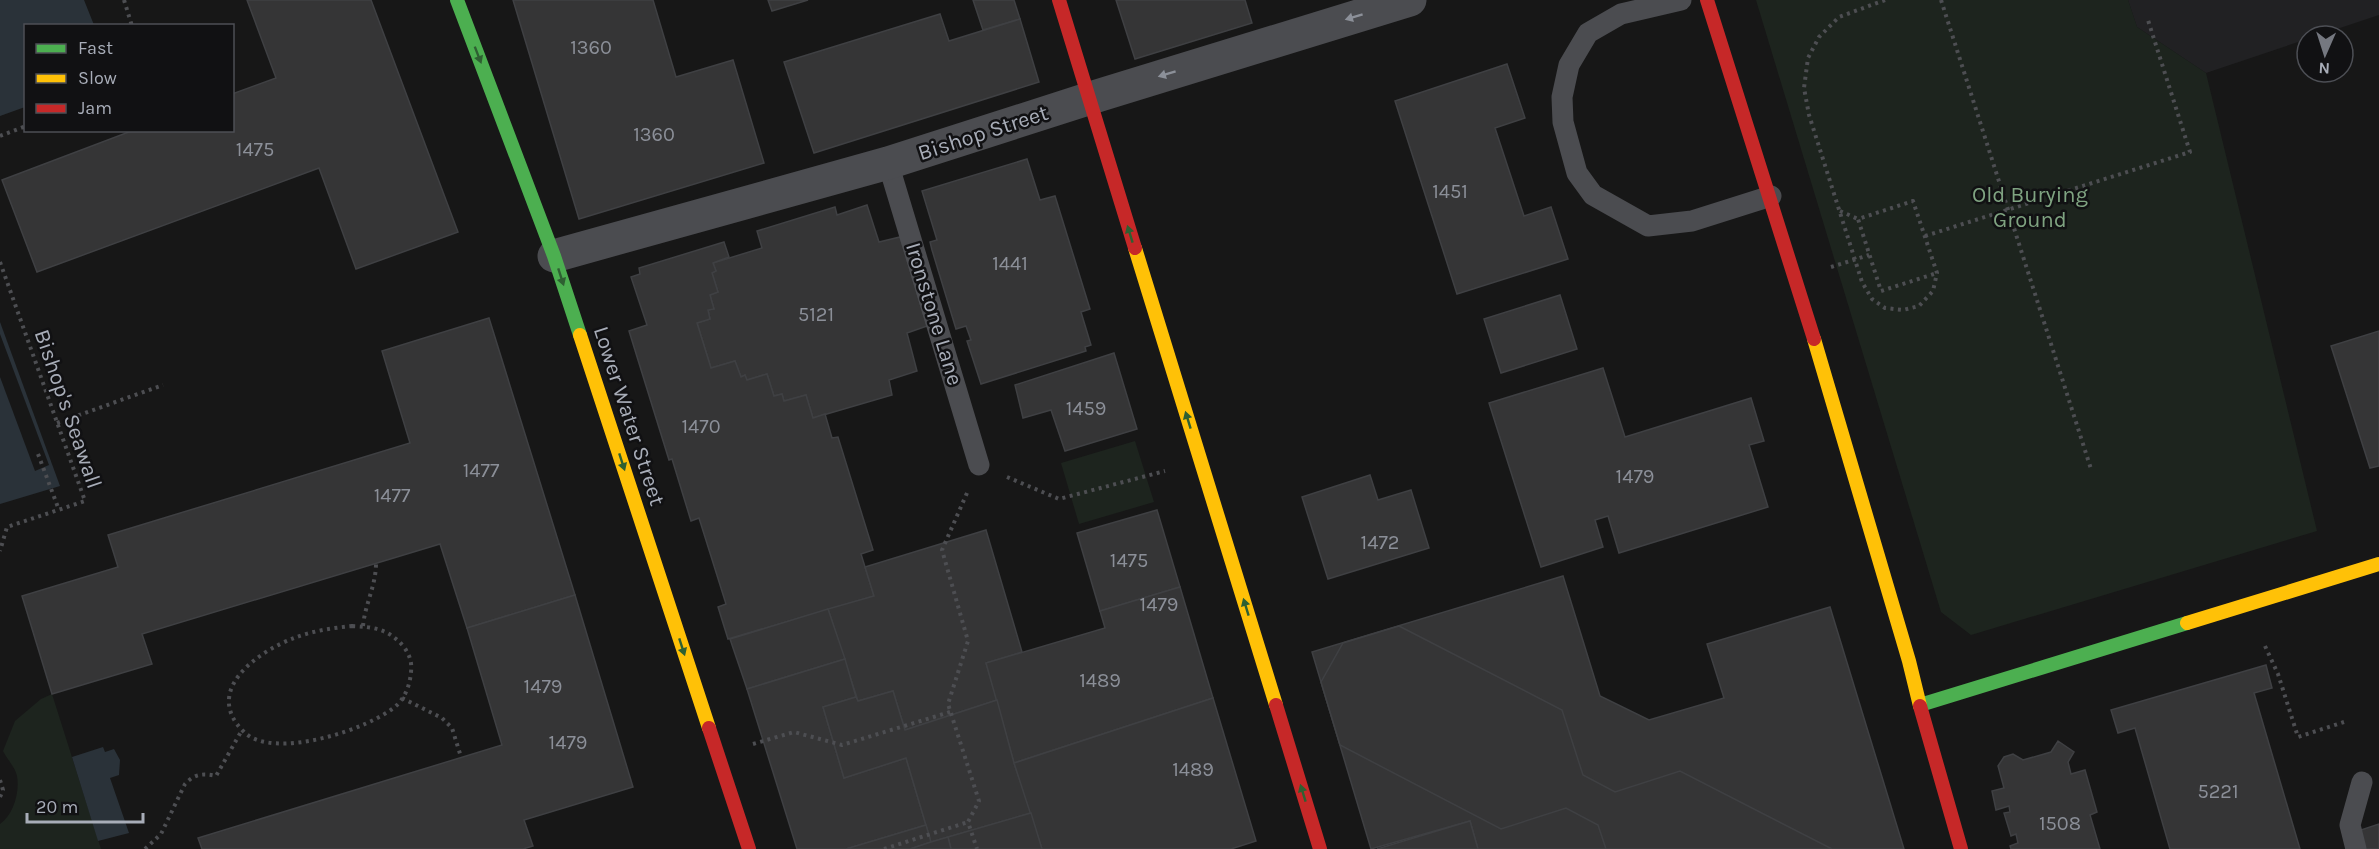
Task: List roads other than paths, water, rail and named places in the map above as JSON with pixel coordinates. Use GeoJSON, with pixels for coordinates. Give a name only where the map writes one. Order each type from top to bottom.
{"type":"FeatureCollection","features":[{"type":"Feature","properties":{"kind":"street","name":"Lower Water Street"},"geometry":{"type":"LineString","coordinates":[[458,0],[554,256],[749,849]]}},
{"type":"Feature","properties":{"kind":"street"},"geometry":{"type":"LineString","coordinates":[[1059,0],[1320,849]]}},
{"type":"Feature","properties":{"kind":"street","name":"Bishop Street"},"geometry":{"type":"LineString","coordinates":[[554,256],[888,164],[1088,99],[1410,0]]}},
{"type":"Feature","properties":{"kind":"street"},"geometry":{"type":"LineString","coordinates":[[1707,0],[1771,196],[1961,849]]}},
{"type":"Feature","properties":{"kind":"street"},"geometry":{"type":"LineString","coordinates":[[1920,705],[2379,564]]}},
{"type":"Feature","properties":{"kind":"lane"},"geometry":{"type":"LineString","coordinates":[[1681,0],[1621,14],[1588,33],[1569,65],[1562,97],[1563,122],[1577,173],[1593,195],[1648,226],[1692,221],[1771,196]]}},
{"type":"Feature","properties":{"kind":"lane","name":"Ironstone Lane"},"geometry":{"type":"LineString","coordinates":[[888,164],[980,465]]}},
{"type":"Feature","properties":{"kind":"lane"},"geometry":{"type":"LineString","coordinates":[[2356,849],[2349,825],[2362,782]]}},
{"type":"Feature","properties":{"kind":"park label","name":"Old Burying Ground"},"geometry":{"type":"Point","coordinates":[2030,208]}}]}
